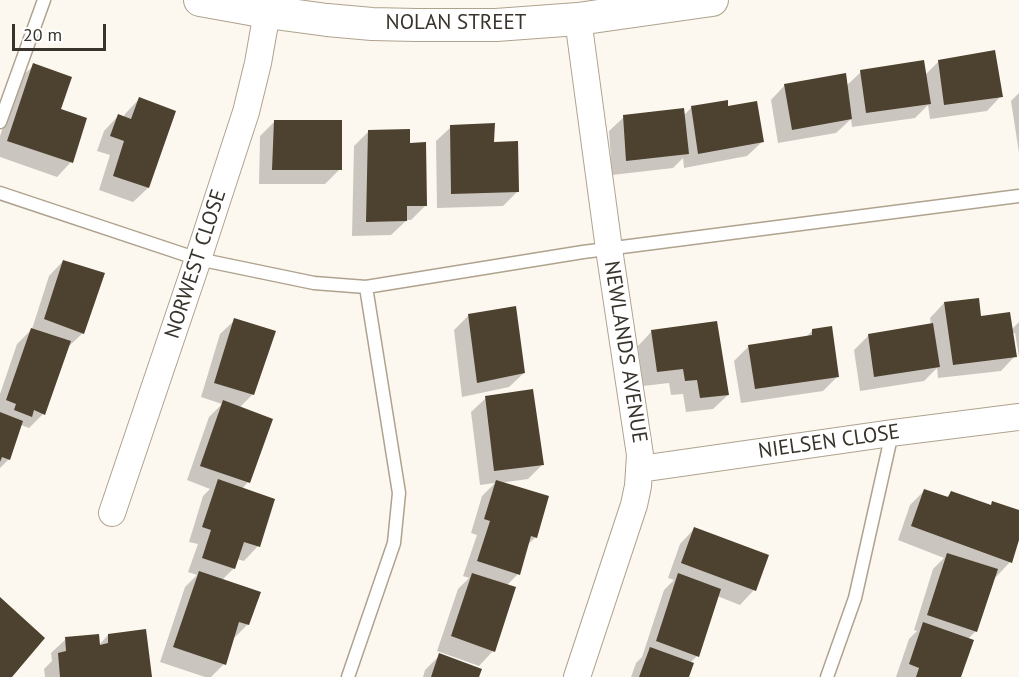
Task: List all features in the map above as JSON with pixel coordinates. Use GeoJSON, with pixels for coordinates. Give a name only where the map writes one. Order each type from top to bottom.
{"type":"FeatureCollection","features":[{"type":"Feature","properties":{"kind":"street","name":"NOLAN STREET"},"geometry":{"type":"LineString","coordinates":[[200,0],[327,20],[416,25],[496,25],[578,20],[712,0]]}},
{"type":"Feature","properties":{"kind":"street","name":"NORWEST CLOSE"},"geometry":{"type":"LineString","coordinates":[[111,513],[246,112],[267,12]]}},
{"type":"Feature","properties":{"kind":"street","name":"NEWLANDS AVENUE"},"geometry":{"type":"LineString","coordinates":[[577,677],[634,505],[640,469],[639,440],[609,249],[578,20]]}},
{"type":"Feature","properties":{"kind":"street","name":"NIELSEN CLOSE"},"geometry":{"type":"LineString","coordinates":[[640,469],[1019,417]]}},
{"type":"Feature","properties":{"kind":"lane"},"geometry":{"type":"LineString","coordinates":[[0,122],[44,0]]}},
{"type":"Feature","properties":{"kind":"lane"},"geometry":{"type":"LineString","coordinates":[[0,193],[198,259],[314,283],[366,287],[609,249],[1019,196]]}},
{"type":"Feature","properties":{"kind":"lane"},"geometry":{"type":"LineString","coordinates":[[348,677],[394,543],[399,493],[366,287]]}},
{"type":"Feature","properties":{"kind":"lane"},"geometry":{"type":"LineString","coordinates":[[827,677],[855,598],[892,433]]}},
{"type":"Feature","properties":{"kind":"building"},"geometry":{"type":"Polygon","coordinates":[[[995,50],[1003,97],[944,105],[938,60],[995,50]]]}},
{"type":"Feature","properties":{"kind":"building"},"geometry":{"type":"Polygon","coordinates":[[[924,60],[931,104],[866,113],[860,70],[924,60]]]}},
{"type":"Feature","properties":{"kind":"building"},"geometry":{"type":"Polygon","coordinates":[[[33,63],[72,77],[61,109],[87,118],[73,163],[7,141],[33,63]]]}},
{"type":"Feature","properties":{"kind":"building"},"geometry":{"type":"Polygon","coordinates":[[[846,73],[852,119],[792,130],[784,84],[846,73]]]}},
{"type":"Feature","properties":{"kind":"building"},"geometry":{"type":"Polygon","coordinates":[[[139,97],[176,111],[149,188],[113,176],[124,141],[110,136],[118,114],[131,119],[139,97]]]}},
{"type":"Feature","properties":{"kind":"building"},"geometry":{"type":"Polygon","coordinates":[[[728,100],[728,106],[757,101],[764,142],[698,154],[691,106],[728,100]]]}},
{"type":"Feature","properties":{"kind":"building"},"geometry":{"type":"Polygon","coordinates":[[[684,108],[689,154],[626,161],[623,115],[684,108]]]}},
{"type":"Feature","properties":{"kind":"building"},"geometry":{"type":"Polygon","coordinates":[[[274,120],[342,120],[342,170],[272,170],[274,120]]]}},
{"type":"Feature","properties":{"kind":"building"},"geometry":{"type":"Polygon","coordinates":[[[495,123],[494,142],[518,141],[519,192],[451,194],[450,125],[495,123]]]}},
{"type":"Feature","properties":{"kind":"building"},"geometry":{"type":"Polygon","coordinates":[[[410,129],[410,143],[426,142],[427,206],[407,206],[407,221],[366,222],[368,130],[410,129]]]}},
{"type":"Feature","properties":{"kind":"building"},"geometry":{"type":"Polygon","coordinates":[[[63,260],[105,273],[84,334],[44,319],[63,260]]]}},
{"type":"Feature","properties":{"kind":"building"},"geometry":{"type":"Polygon","coordinates":[[[979,298],[981,316],[1010,312],[1017,357],[953,365],[944,302],[979,298]]]}},
{"type":"Feature","properties":{"kind":"building"},"geometry":{"type":"Polygon","coordinates":[[[516,306],[525,373],[477,383],[468,314],[516,306]]]}},
{"type":"Feature","properties":{"kind":"building"},"geometry":{"type":"Polygon","coordinates":[[[234,318],[276,331],[254,395],[214,383],[234,318]]]}},
{"type":"Feature","properties":{"kind":"building"},"geometry":{"type":"Polygon","coordinates":[[[717,321],[729,395],[700,398],[697,380],[685,381],[683,369],[657,372],[651,330],[717,321]]]}},
{"type":"Feature","properties":{"kind":"building"},"geometry":{"type":"Polygon","coordinates":[[[933,323],[940,367],[874,377],[868,334],[933,323]]]}},
{"type":"Feature","properties":{"kind":"building"},"geometry":{"type":"Polygon","coordinates":[[[832,326],[839,377],[755,389],[748,345],[812,335],[812,329],[832,326]]]}},
{"type":"Feature","properties":{"kind":"building"},"geometry":{"type":"Polygon","coordinates":[[[31,328],[71,341],[45,415],[34,410],[32,417],[14,410],[16,404],[6,400],[31,328]]]}},
{"type":"Feature","properties":{"kind":"building"},"geometry":{"type":"Polygon","coordinates":[[[533,389],[544,465],[494,471],[485,396],[533,389]]]}},
{"type":"Feature","properties":{"kind":"building"},"geometry":{"type":"Polygon","coordinates":[[[223,400],[273,419],[250,483],[200,466],[223,400]]]}},
{"type":"Feature","properties":{"kind":"building"},"geometry":{"type":"Polygon","coordinates":[[[0,412],[23,421],[10,460],[2,457],[0,462],[0,412]]]}},
{"type":"Feature","properties":{"kind":"building"},"geometry":{"type":"Polygon","coordinates":[[[218,479],[275,499],[260,547],[244,542],[235,569],[202,558],[211,530],[202,527],[218,479]]]}},
{"type":"Feature","properties":{"kind":"building"},"geometry":{"type":"Polygon","coordinates":[[[496,480],[549,496],[537,538],[531,536],[520,575],[477,561],[490,521],[484,519],[496,480]]]}},
{"type":"Feature","properties":{"kind":"building"},"geometry":{"type":"Polygon","coordinates":[[[924,489],[948,497],[951,491],[991,505],[992,501],[1019,510],[1019,540],[1012,563],[911,526],[924,489]]]}},
{"type":"Feature","properties":{"kind":"building"},"geometry":{"type":"Polygon","coordinates":[[[694,527],[769,555],[756,591],[681,563],[694,527]]]}},
{"type":"Feature","properties":{"kind":"building"},"geometry":{"type":"Polygon","coordinates":[[[947,553],[998,569],[977,632],[927,615],[947,553]]]}},
{"type":"Feature","properties":{"kind":"building"},"geometry":{"type":"Polygon","coordinates":[[[199,571],[261,592],[249,625],[239,622],[226,665],[173,647],[199,571]]]}},
{"type":"Feature","properties":{"kind":"building"},"geometry":{"type":"Polygon","coordinates":[[[472,573],[516,587],[495,652],[451,636],[472,573]]]}},
{"type":"Feature","properties":{"kind":"building"},"geometry":{"type":"Polygon","coordinates":[[[678,573],[721,589],[699,657],[656,641],[678,573]]]}},
{"type":"Feature","properties":{"kind":"building"},"geometry":{"type":"Polygon","coordinates":[[[0,597],[45,638],[12,677],[0,677],[0,597]]]}},
{"type":"Feature","properties":{"kind":"building"},"geometry":{"type":"Polygon","coordinates":[[[923,622],[974,640],[961,677],[916,677],[919,668],[909,664],[923,622]]]}},
{"type":"Feature","properties":{"kind":"building"},"geometry":{"type":"Polygon","coordinates":[[[146,629],[152,677],[60,677],[58,653],[66,651],[65,637],[99,634],[100,645],[108,643],[108,634],[146,629]]]}},
{"type":"Feature","properties":{"kind":"building"},"geometry":{"type":"Polygon","coordinates":[[[650,647],[694,663],[689,677],[639,677],[650,647]]]}},
{"type":"Feature","properties":{"kind":"building"},"geometry":{"type":"Polygon","coordinates":[[[439,653],[482,669],[479,677],[431,677],[439,653]]]}}]}
